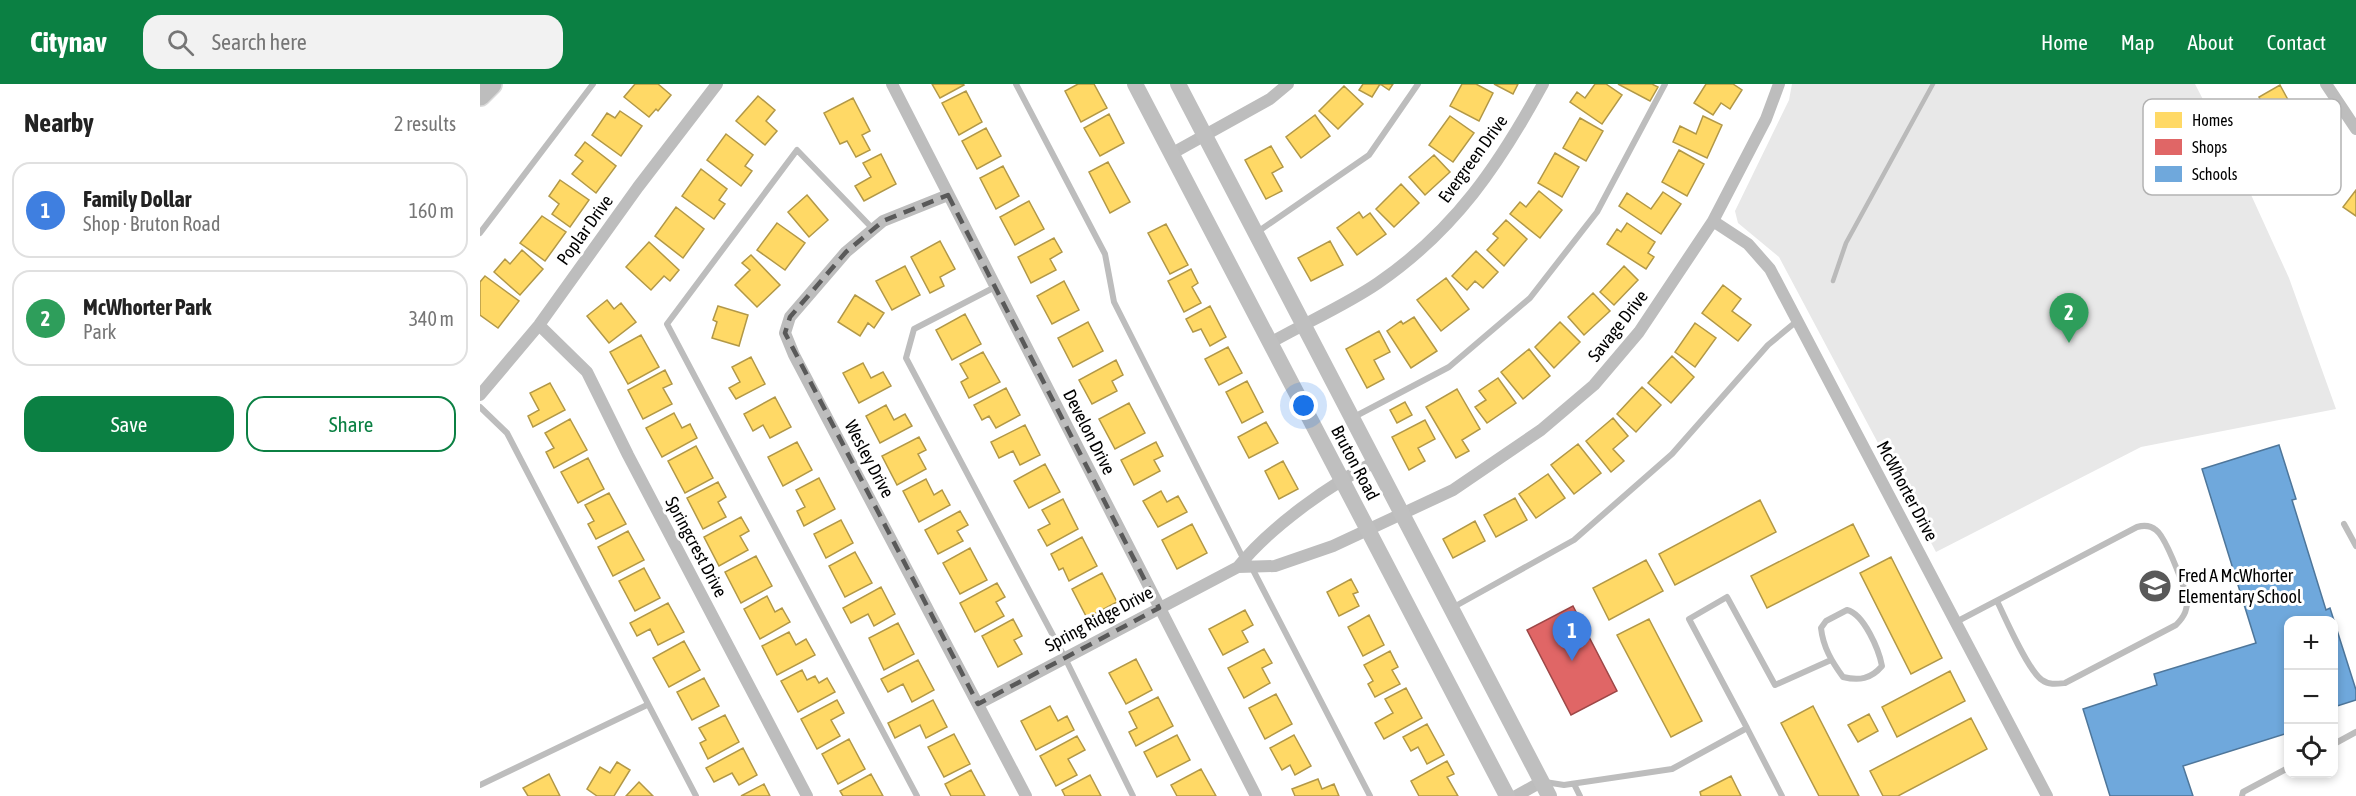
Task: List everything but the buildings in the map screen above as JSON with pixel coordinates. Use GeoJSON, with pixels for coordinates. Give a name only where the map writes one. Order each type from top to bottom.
{"type":"FeatureCollection","features":[{"type":"Feature","properties":{"kind":"highway"},"geometry":{"type":"LineString","coordinates":[[480,95],[491,84]]}},
{"type":"Feature","properties":{"kind":"main road","name":"Bruton Road"},"geometry":{"type":"LineString","coordinates":[[1135,84],[1507,796]]}},
{"type":"Feature","properties":{"kind":"main road","name":"Bruton Road"},"geometry":{"type":"LineString","coordinates":[[1178,84],[1545,789]]}},
{"type":"Feature","properties":{"kind":"street","name":"Poplar Drive"},"geometry":{"type":"LineString","coordinates":[[480,396],[539,326],[638,187],[717,84]]}},
{"type":"Feature","properties":{"kind":"street","name":"Develon Drive"},"geometry":{"type":"LineString","coordinates":[[892,84],[1256,796]]}},
{"type":"Feature","properties":{"kind":"street"},"geometry":{"type":"LineString","coordinates":[[1171,154],[1270,99],[1288,84]]}},
{"type":"Feature","properties":{"kind":"street","name":"Evergreen Drive"},"geometry":{"type":"LineString","coordinates":[[1270,343],[1377,284],[1429,244],[1472,198],[1515,135],[1543,84]]}},
{"type":"Feature","properties":{"kind":"street","name":"Savage Drive"},"geometry":{"type":"LineString","coordinates":[[1402,514],[1453,490],[1503,458],[1541,430],[1594,385],[1639,332],[1713,221],[1766,119],[1779,84]]}},
{"type":"Feature","properties":{"kind":"street"},"geometry":{"type":"LineString","coordinates":[[2326,84],[2336,99]]}},
{"type":"Feature","properties":{"kind":"street"},"geometry":{"type":"LineString","coordinates":[[2341,106],[2356,129]]}},
{"type":"Feature","properties":{"kind":"street","name":"Wesley Drive"},"geometry":{"type":"LineString","coordinates":[[948,195],[883,221],[846,252],[790,317],[785,333],[794,355],[1026,796]]}},
{"type":"Feature","properties":{"kind":"street","name":"McWhorter Drive"},"geometry":{"type":"LineString","coordinates":[[1713,221],[1748,244],[1770,269],[2047,796]]}},
{"type":"Feature","properties":{"kind":"street","name":"Springcrest Drive"},"geometry":{"type":"LineString","coordinates":[[539,326],[587,372],[628,455],[807,796]]}},
{"type":"Feature","properties":{"kind":"street","name":"Spring Ridge Drive"},"geometry":{"type":"LineString","coordinates":[[1244,565],[1253,547],[1342,480],[1375,462]]}},
{"type":"Feature","properties":{"kind":"street","name":"Spring Ridge Drive"},"geometry":{"type":"LineString","coordinates":[[978,704],[1244,565],[1275,566],[1333,546],[1402,514]]}},
{"type":"Feature","properties":{"kind":"street"},"geometry":{"type":"LineString","coordinates":[[1516,796],[1545,789]]}},
{"type":"Feature","properties":{"kind":"lane"},"geometry":{"type":"LineString","coordinates":[[480,232],[593,84]]}},
{"type":"Feature","properties":{"kind":"lane"},"geometry":{"type":"LineString","coordinates":[[1016,84],[1105,254],[1113,302],[1244,565],[1370,796]]}},
{"type":"Feature","properties":{"kind":"lane"},"geometry":{"type":"LineString","coordinates":[[1256,233],[1370,155],[1418,84]]}},
{"type":"Feature","properties":{"kind":"lane"},"geometry":{"type":"LineString","coordinates":[[1352,418],[1449,367],[1530,298],[1597,212],[1665,84]]}},
{"type":"Feature","properties":{"kind":"lane"},"geometry":{"type":"LineString","coordinates":[[873,230],[797,150],[667,324],[917,796]]}},
{"type":"Feature","properties":{"kind":"lane"},"geometry":{"type":"LineString","coordinates":[[995,287],[914,329],[906,358],[1065,658],[1133,796]]}},
{"type":"Feature","properties":{"kind":"lane"},"geometry":{"type":"LineString","coordinates":[[1451,608],[1574,540],[1672,454],[1768,345],[1797,321]]}},
{"type":"Feature","properties":{"kind":"lane"},"geometry":{"type":"LineString","coordinates":[[480,406],[507,433],[696,796]]}},
{"type":"Feature","properties":{"kind":"lane"},"geometry":{"type":"LineString","coordinates":[[2344,524],[2356,546]]}},
{"type":"Feature","properties":{"kind":"lane"},"geometry":{"type":"LineString","coordinates":[[1955,622],[2143,526],[2154,528],[2162,536],[2187,596],[2188,604],[2186,612],[2176,625],[2065,683],[2057,684],[2043,681],[2037,676],[1997,601]]}},
{"type":"Feature","properties":{"kind":"lane"},"geometry":{"type":"LineString","coordinates":[[1782,796],[1689,619],[1727,597],[1775,685],[1831,660]]}},
{"type":"Feature","properties":{"kind":"lane"},"geometry":{"type":"LineString","coordinates":[[1847,610],[1856,612],[1881,658],[1882,666],[1876,673],[1860,680],[1843,676],[1831,660],[1822,639],[1821,628],[1826,621],[1847,610]]}},
{"type":"Feature","properties":{"kind":"lane"},"geometry":{"type":"LineString","coordinates":[[480,785],[647,705]]}},
{"type":"Feature","properties":{"kind":"lane"},"geometry":{"type":"LineString","coordinates":[[1545,789],[1672,768],[1747,728]]}},
{"type":"Feature","properties":{"kind":"lane"},"geometry":{"type":"LineString","coordinates":[[2338,742],[2356,732]]}},
{"type":"Feature","properties":{"kind":"lane"},"geometry":{"type":"LineString","coordinates":[[2242,796],[2243,792],[2284,771]]}},
{"type":"Feature","properties":{"kind":"lane"},"geometry":{"type":"LineString","coordinates":[[1574,784],[1580,796]]}},
{"type":"Feature","properties":{"kind":"highlighted area"},"geometry":{"type":"Polygon","coordinates":[[[948,195],[1159,608],[978,704],[785,333],[790,317],[846,252],[883,221],[948,195]]]}},
{"type":"Feature","properties":{"kind":"shaded area"},"geometry":{"type":"Polygon","coordinates":[[[1792,84],[2195,84],[2203,99],[2143,99],[2143,195],[2251,195],[2289,278],[2336,409],[2141,447],[1936,552],[1779,257],[1738,223],[1735,211],[1789,100],[1792,84]]]}},
{"type":"Feature","properties":{"kind":"waterway"},"geometry":{"type":"LineString","coordinates":[[1833,281],[1846,243],[1933,84]]}},
{"type":"Feature","properties":{"kind":"place","name":"McWhorter Park"},"geometry":{"type":"Point","coordinates":[2069,343]}},
{"type":"Feature","properties":{"kind":"place","name":"Fred A McWhorter Elementary School"},"geometry":{"type":"Point","coordinates":[2155,586]}},
{"type":"Feature","properties":{"kind":"place","name":"Family Dollar"},"geometry":{"type":"Point","coordinates":[1572,661]}}]}
